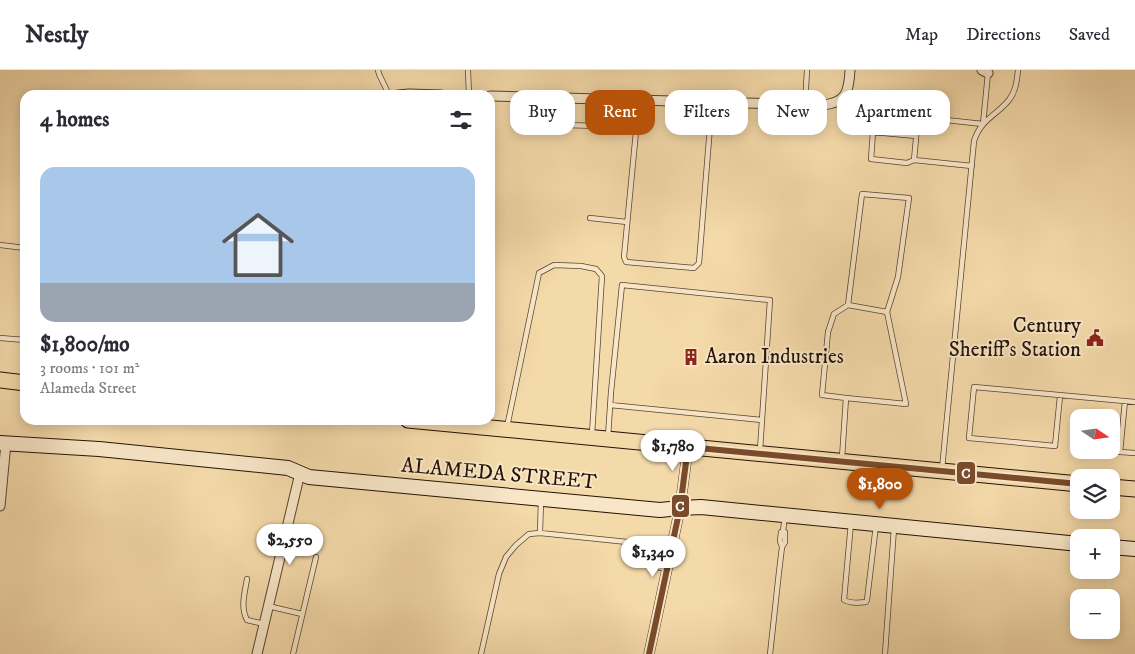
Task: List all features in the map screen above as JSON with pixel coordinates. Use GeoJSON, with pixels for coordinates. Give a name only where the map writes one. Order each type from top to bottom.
{"type":"FeatureCollection","features":[{"type":"Feature","properties":{"kind":"main road"},"geometry":{"type":"LineString","coordinates":[[0,380],[20,382]]}},
{"type":"Feature","properties":{"kind":"main road","name":"ALAMEDA STREET"},"geometry":{"type":"LineString","coordinates":[[457,425],[608,440],[687,454],[759,454],[1070,483]]}},
{"type":"Feature","properties":{"kind":"main road"},"geometry":{"type":"LineString","coordinates":[[1120,488],[1135,489]]}},
{"type":"Feature","properties":{"kind":"street"},"geometry":{"type":"LineString","coordinates":[[827,104],[836,103],[846,94],[850,70]]}},
{"type":"Feature","properties":{"kind":"street"},"geometry":{"type":"LineString","coordinates":[[495,96],[510,97]]}},
{"type":"Feature","properties":{"kind":"street"},"geometry":{"type":"LineString","coordinates":[[0,506],[3,443]]}},
{"type":"Feature","properties":{"kind":"street","name":"ALAMEDA STREET"},"geometry":{"type":"LineString","coordinates":[[3,443],[99,449],[288,468],[309,477],[541,499],[660,510],[698,507],[1070,543]]}},
{"type":"Feature","properties":{"kind":"street"},"geometry":{"type":"LineString","coordinates":[[649,654],[680,508],[687,454]]}},
{"type":"Feature","properties":{"kind":"street"},"geometry":{"type":"LineString","coordinates":[[257,654],[300,473]]}},
{"type":"Feature","properties":{"kind":"street"},"geometry":{"type":"LineString","coordinates":[[1120,548],[1135,549]]}},
{"type":"Feature","properties":{"kind":"lane"},"geometry":{"type":"LineString","coordinates":[[378,70],[387,90]]}},
{"type":"Feature","properties":{"kind":"lane"},"geometry":{"type":"LineString","coordinates":[[468,70],[469,90]]}},
{"type":"Feature","properties":{"kind":"lane"},"geometry":{"type":"LineString","coordinates":[[805,90],[806,70]]}},
{"type":"Feature","properties":{"kind":"lane"},"geometry":{"type":"LineString","coordinates":[[942,471],[974,141],[983,124],[1009,100],[1016,86],[1018,70]]}},
{"type":"Feature","properties":{"kind":"lane"},"geometry":{"type":"LineString","coordinates":[[983,124],[986,71]]}},
{"type":"Feature","properties":{"kind":"lane"},"geometry":{"type":"LineString","coordinates":[[914,160],[918,117],[983,124]]}},
{"type":"Feature","properties":{"kind":"lane"},"geometry":{"type":"LineString","coordinates":[[916,136],[874,132],[871,159],[907,163],[914,160],[972,166]]}},
{"type":"Feature","properties":{"kind":"lane"},"geometry":{"type":"LineString","coordinates":[[635,135],[624,257],[626,262],[694,268],[699,263],[709,135]]}},
{"type":"Feature","properties":{"kind":"lane"},"geometry":{"type":"LineString","coordinates":[[848,305],[862,194],[909,198],[898,276],[887,312],[906,404],[822,395],[828,332],[834,314],[848,305],[887,312]]}},
{"type":"Feature","properties":{"kind":"lane"},"geometry":{"type":"LineString","coordinates":[[590,218],[627,222]]}},
{"type":"Feature","properties":{"kind":"lane"},"geometry":{"type":"LineString","coordinates":[[0,245],[20,247]]}},
{"type":"Feature","properties":{"kind":"lane"},"geometry":{"type":"LineString","coordinates":[[506,430],[539,273],[554,264],[581,266],[596,269],[602,276],[592,438]]}},
{"type":"Feature","properties":{"kind":"lane"},"geometry":{"type":"LineString","coordinates":[[608,440],[622,285],[770,300],[759,454]]}},
{"type":"Feature","properties":{"kind":"lane"},"geometry":{"type":"LineString","coordinates":[[0,338],[20,340]]}},
{"type":"Feature","properties":{"kind":"lane"},"geometry":{"type":"LineString","coordinates":[[1060,396],[1055,446],[969,438],[974,387],[1135,402]]}},
{"type":"Feature","properties":{"kind":"lane"},"geometry":{"type":"LineString","coordinates":[[841,462],[846,398]]}},
{"type":"Feature","properties":{"kind":"lane"},"geometry":{"type":"LineString","coordinates":[[1125,401],[1120,452],[1135,454]]}},
{"type":"Feature","properties":{"kind":"lane"},"geometry":{"type":"LineString","coordinates":[[610,405],[762,420]]}},
{"type":"Feature","properties":{"kind":"lane"},"geometry":{"type":"LineString","coordinates":[[540,533],[541,499]]}},
{"type":"Feature","properties":{"kind":"lane"},"geometry":{"type":"LineString","coordinates":[[770,654],[782,547],[780,541],[785,515]]}},
{"type":"Feature","properties":{"kind":"lane"},"geometry":{"type":"LineString","coordinates":[[852,522],[844,600],[858,603],[866,602],[867,600],[876,524]]}},
{"type":"Feature","properties":{"kind":"lane"},"geometry":{"type":"LineString","coordinates":[[884,654],[894,526]]}},
{"type":"Feature","properties":{"kind":"lane"},"geometry":{"type":"LineString","coordinates":[[481,654],[499,574],[506,557],[529,534],[540,533],[637,543],[642,556],[652,566],[667,569]]}},
{"type":"Feature","properties":{"kind":"lane"},"geometry":{"type":"LineString","coordinates":[[293,654],[316,557]]}},
{"type":"Feature","properties":{"kind":"lane"},"geometry":{"type":"LineString","coordinates":[[247,579],[243,603],[244,615],[246,620],[264,624]]}},
{"type":"Feature","properties":{"kind":"lane"},"geometry":{"type":"LineString","coordinates":[[268,606],[302,614]]}},
{"type":"Feature","properties":{"kind":"transit line","name":"C"},"geometry":{"type":"LineString","coordinates":[[649,654],[680,508],[688,447],[1070,483]]}},
{"type":"Feature","properties":{"kind":"place","name":"Century Sheriff's Station"},"geometry":{"type":"Point","coordinates":[1095,338]}},
{"type":"Feature","properties":{"kind":"place","name":"Aaron Industries"},"geometry":{"type":"Point","coordinates":[691,357]}}]}
